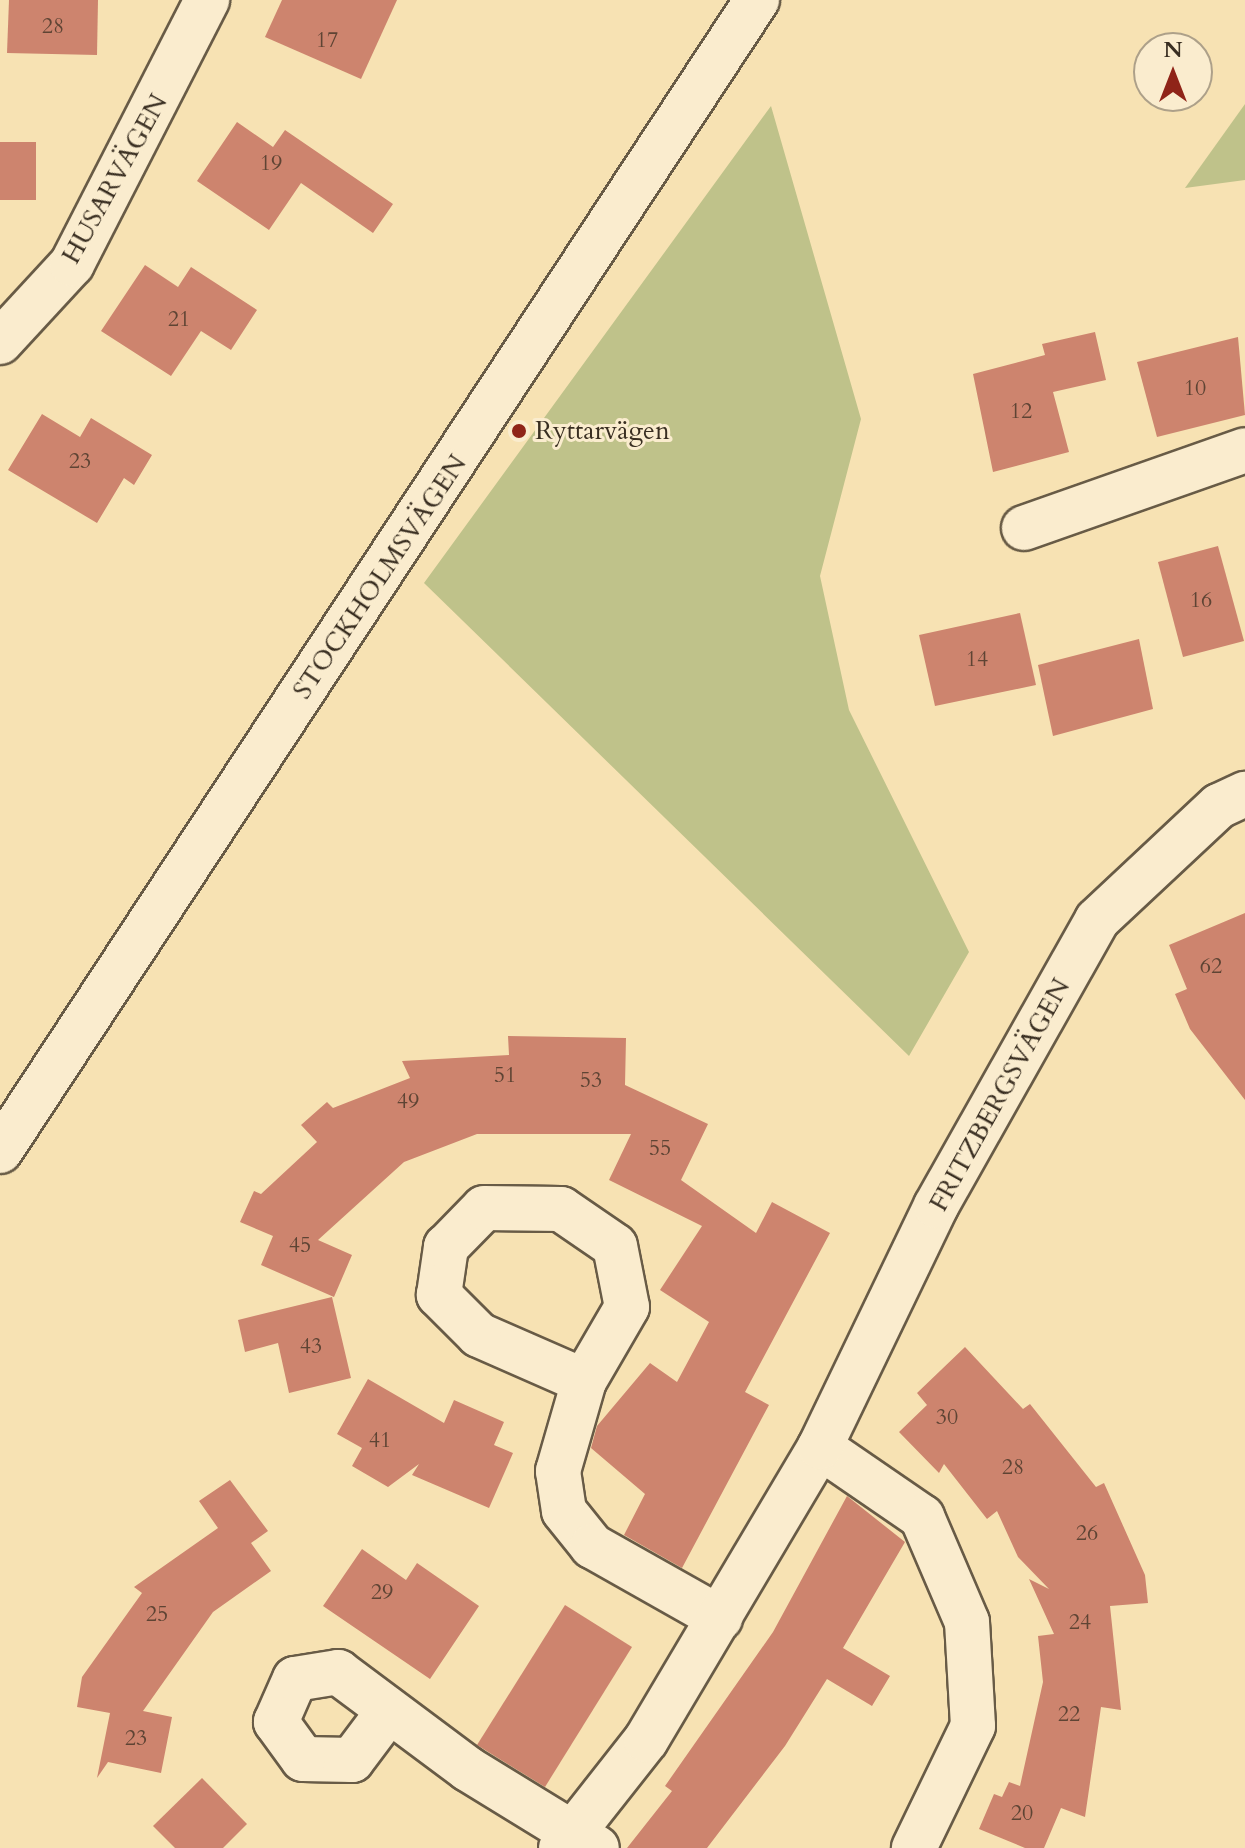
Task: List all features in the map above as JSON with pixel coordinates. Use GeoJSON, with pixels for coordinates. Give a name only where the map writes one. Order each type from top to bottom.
{"type":"FeatureCollection","features":[{"type":"Feature","properties":{"kind":"street","name":"HUSARVÄGEN"},"geometry":{"type":"LineString","coordinates":[[0,342],[72,264],[207,0]]}},
{"type":"Feature","properties":{"kind":"street","name":"STOCKHOLMSVÄGEN"},"geometry":{"type":"LineString","coordinates":[[0,1151],[757,0]]}},
{"type":"Feature","properties":{"kind":"street"},"geometry":{"type":"LineString","coordinates":[[1024,528],[1245,450]]}},
{"type":"Feature","properties":{"kind":"street","name":"FRITZBERGSVÄGEN"},"geometry":{"type":"LineString","coordinates":[[578,1842],[646,1740],[820,1447],[936,1206],[1097,920],[1219,806],[1245,794]]}},
{"type":"Feature","properties":{"kind":"street"},"geometry":{"type":"LineString","coordinates":[[584,1381],[479,1335],[439,1295],[446,1247],[484,1208],[561,1209],[615,1246],[627,1307],[584,1381],[558,1471],[564,1511],[592,1546],[720,1618]]}},
{"type":"Feature","properties":{"kind":"street"},"geometry":{"type":"LineString","coordinates":[[820,1447],[922,1517],[967,1622],[973,1726],[914,1848]]}},
{"type":"Feature","properties":{"kind":"street"},"geometry":{"type":"LineString","coordinates":[[388,1712],[578,1842]]}},
{"type":"Feature","properties":{"kind":"green space"},"geometry":{"type":"Polygon","coordinates":[[[1245,104],[1245,180],[1185,188],[1245,104]]]}},
{"type":"Feature","properties":{"kind":"green space"},"geometry":{"type":"Polygon","coordinates":[[[771,106],[861,419],[820,576],[849,710],[969,952],[909,1056],[424,583],[771,106]]]}},
{"type":"Feature","properties":{"kind":"building"},"geometry":{"type":"Polygon","coordinates":[[[9,0],[98,0],[97,55],[7,53],[9,0]]]}},
{"type":"Feature","properties":{"kind":"building"},"geometry":{"type":"Polygon","coordinates":[[[282,0],[397,0],[361,79],[265,37],[282,0]]]}},
{"type":"Feature","properties":{"kind":"building"},"geometry":{"type":"Polygon","coordinates":[[[237,122],[273,147],[285,130],[393,204],[373,233],[301,183],[269,230],[197,181],[237,122]]]}},
{"type":"Feature","properties":{"kind":"building"},"geometry":{"type":"Polygon","coordinates":[[[0,142],[36,142],[36,200],[0,200],[0,142]]]}},
{"type":"Feature","properties":{"kind":"building"},"geometry":{"type":"Polygon","coordinates":[[[145,265],[178,287],[191,267],[257,310],[231,350],[201,331],[171,376],[101,331],[145,265]]]}},
{"type":"Feature","properties":{"kind":"building"},"geometry":{"type":"Polygon","coordinates":[[[1095,332],[1106,380],[1053,392],[1069,452],[993,472],[973,374],[1045,355],[1042,344],[1095,332]]]}},
{"type":"Feature","properties":{"kind":"building"},"geometry":{"type":"Polygon","coordinates":[[[1238,337],[1245,415],[1157,437],[1137,362],[1238,337]]]}},
{"type":"Feature","properties":{"kind":"building"},"geometry":{"type":"Polygon","coordinates":[[[42,414],[80,437],[91,418],[152,455],[134,485],[124,478],[97,523],[8,470],[42,414]]]}},
{"type":"Feature","properties":{"kind":"building"},"geometry":{"type":"Polygon","coordinates":[[[1218,546],[1244,641],[1183,657],[1158,562],[1218,546]]]}},
{"type":"Feature","properties":{"kind":"building"},"geometry":{"type":"Polygon","coordinates":[[[1020,613],[1036,685],[935,706],[919,635],[1020,613]]]}},
{"type":"Feature","properties":{"kind":"building"},"geometry":{"type":"Polygon","coordinates":[[[1139,639],[1153,709],[1053,736],[1038,665],[1139,639]]]}},
{"type":"Feature","properties":{"kind":"building"},"geometry":{"type":"Polygon","coordinates":[[[1245,913],[1245,1100],[1190,1029],[1175,994],[1187,989],[1169,945],[1245,913]]]}},
{"type":"Feature","properties":{"kind":"building"},"geometry":{"type":"Polygon","coordinates":[[[508,1036],[626,1038],[625,1085],[708,1124],[681,1180],[756,1233],[772,1202],[830,1233],[745,1392],[769,1405],[682,1568],[624,1535],[645,1494],[591,1448],[597,1426],[650,1363],[677,1382],[709,1322],[660,1290],[702,1226],[609,1180],[631,1134],[477,1134],[404,1162],[318,1240],[352,1255],[334,1297],[261,1265],[273,1236],[240,1222],[254,1191],[261,1194],[317,1142],[301,1125],[327,1102],[333,1108],[410,1078],[402,1061],[509,1055],[508,1036]]]}},
{"type":"Feature","properties":{"kind":"building"},"geometry":{"type":"Polygon","coordinates":[[[332,1297],[351,1378],[289,1393],[278,1343],[245,1352],[238,1320],[332,1297]]]}},
{"type":"Feature","properties":{"kind":"building"},"geometry":{"type":"Polygon","coordinates":[[[965,1347],[1023,1409],[1030,1404],[1096,1487],[1104,1483],[1145,1575],[1148,1603],[1110,1606],[1121,1710],[1101,1707],[1085,1817],[1061,1808],[1044,1848],[1025,1848],[979,1829],[994,1794],[1002,1797],[1009,1782],[1020,1786],[1043,1682],[1038,1636],[1054,1634],[1029,1579],[1049,1589],[1018,1557],[997,1511],[987,1519],[944,1464],[939,1473],[899,1432],[927,1405],[917,1393],[965,1347]]]}},
{"type":"Feature","properties":{"kind":"building"},"geometry":{"type":"Polygon","coordinates":[[[368,1379],[444,1423],[454,1400],[504,1422],[494,1445],[513,1453],[489,1508],[412,1475],[419,1464],[388,1487],[352,1466],[362,1448],[337,1434],[368,1379]]]}},
{"type":"Feature","properties":{"kind":"building"},"geometry":{"type":"Polygon","coordinates":[[[230,1480],[268,1531],[251,1543],[271,1571],[213,1612],[143,1711],[172,1717],[161,1773],[108,1762],[97,1778],[110,1713],[77,1707],[82,1677],[142,1593],[134,1587],[218,1528],[199,1501],[230,1480]]]}},
{"type":"Feature","properties":{"kind":"building"},"geometry":{"type":"Polygon","coordinates":[[[847,1496],[905,1542],[843,1648],[890,1676],[872,1706],[827,1679],[785,1746],[707,1848],[627,1848],[672,1791],[665,1786],[773,1632],[847,1496]]]}},
{"type":"Feature","properties":{"kind":"building"},"geometry":{"type":"Polygon","coordinates":[[[362,1549],[406,1580],[417,1563],[479,1606],[430,1679],[323,1606],[362,1549]]]}},
{"type":"Feature","properties":{"kind":"building"},"geometry":{"type":"Polygon","coordinates":[[[565,1605],[632,1647],[545,1787],[477,1745],[565,1605]]]}},
{"type":"Feature","properties":{"kind":"building"},"geometry":{"type":"Polygon","coordinates":[[[202,1778],[247,1824],[223,1848],[175,1848],[153,1826],[202,1778]]]}},
{"type":"Feature","properties":{"kind":"place","name":"Ryttarvägen"},"geometry":{"type":"Point","coordinates":[519,431]}}]}
